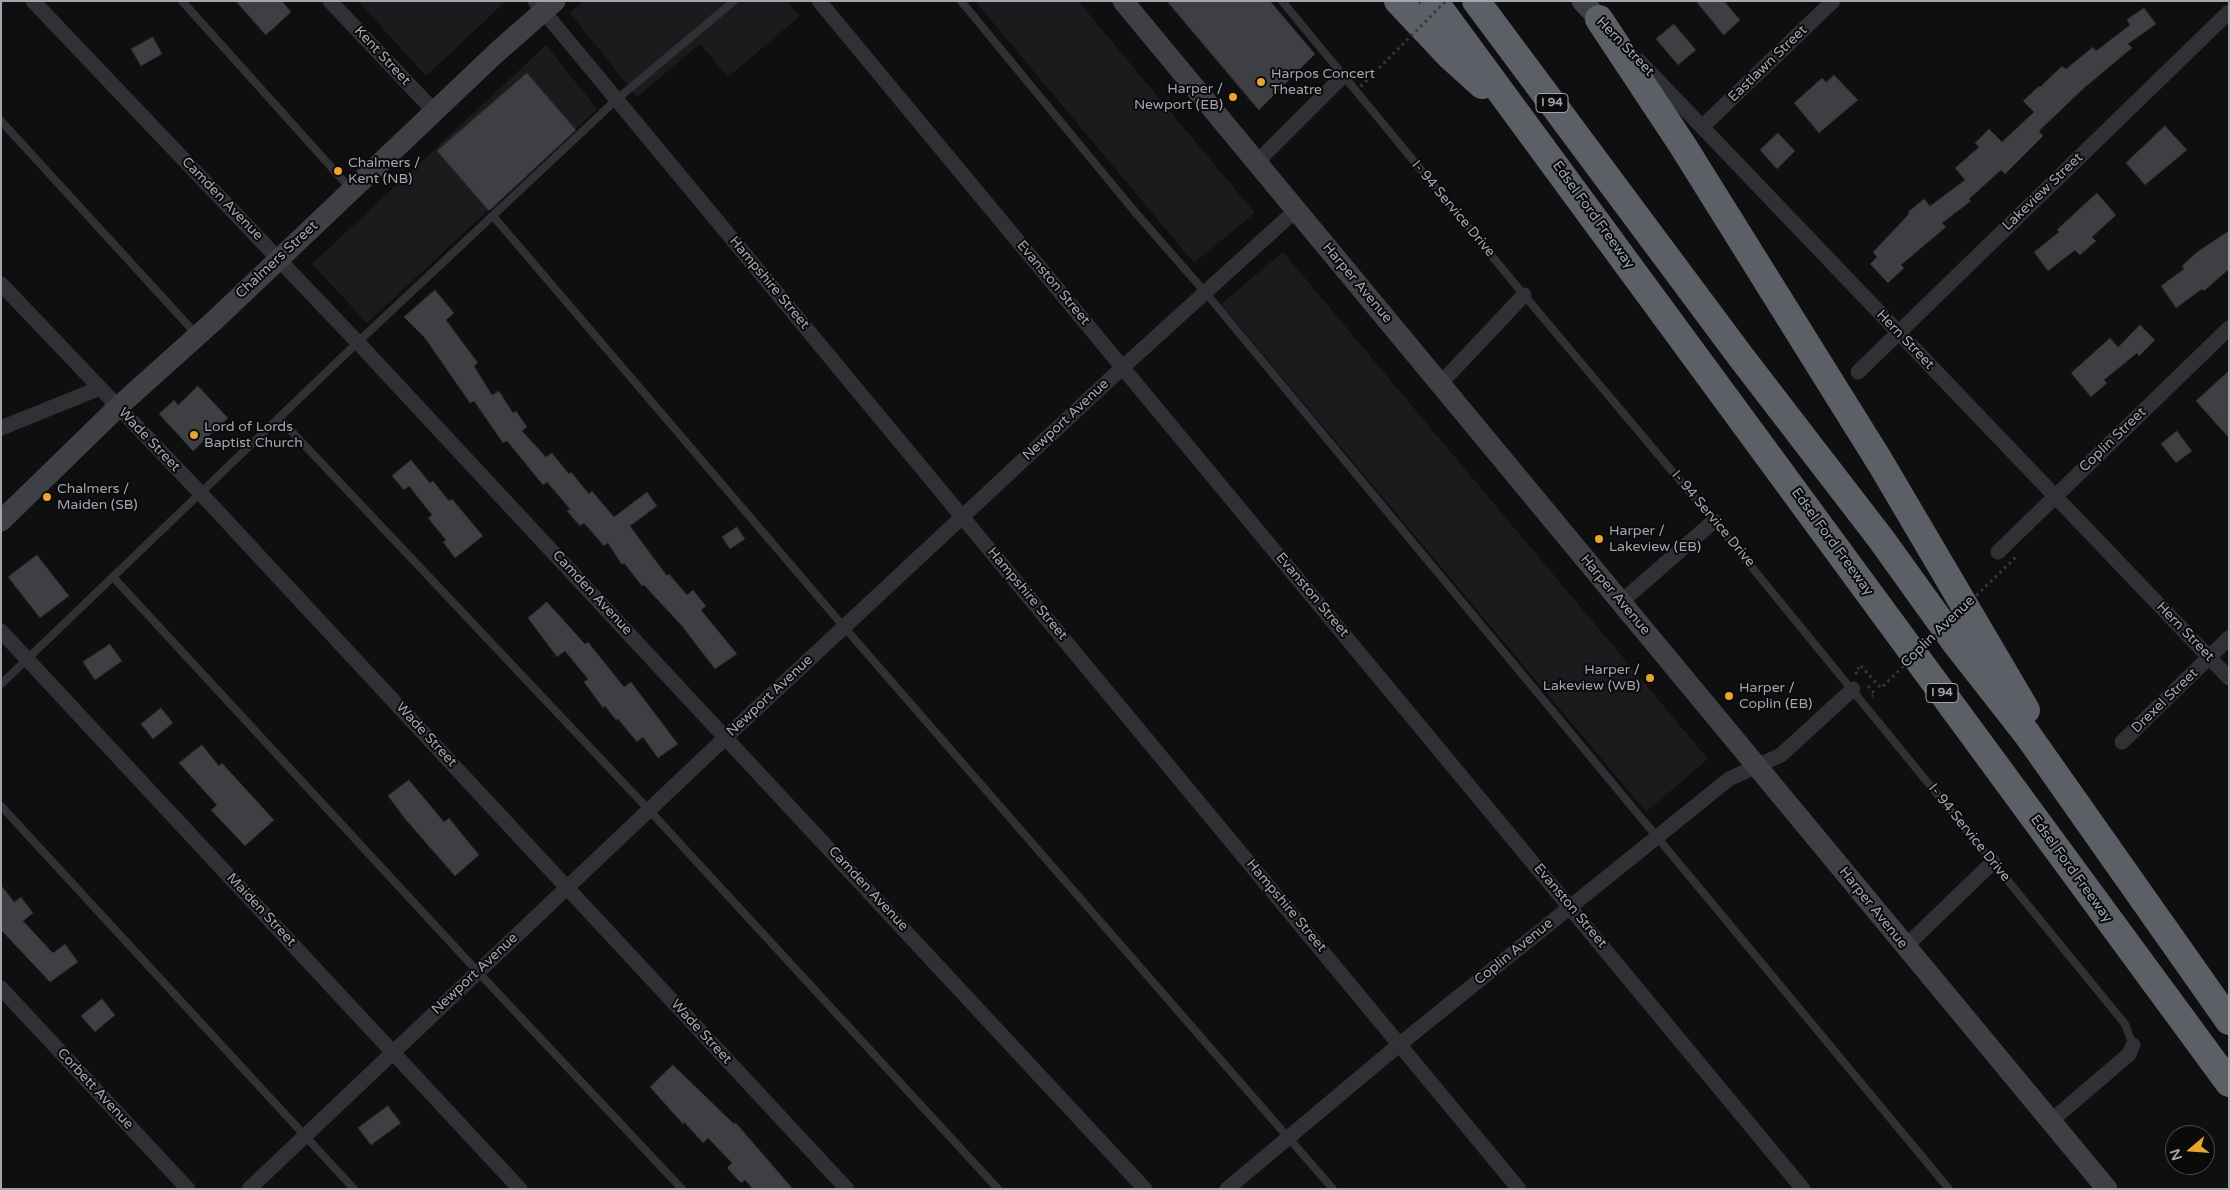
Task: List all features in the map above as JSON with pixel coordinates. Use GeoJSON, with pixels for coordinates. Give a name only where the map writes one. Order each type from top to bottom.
{"type":"FeatureCollection","features":[{"type":"Feature","properties":{"kind":"highway"},"geometry":{"type":"LineString","coordinates":[[1398,1],[1450,56],[1523,120]]}},
{"type":"Feature","properties":{"kind":"highway","name":"Edsel Ford Freeway"},"geometry":{"type":"LineString","coordinates":[[1434,1],[2229,1083]]}},
{"type":"Feature","properties":{"kind":"highway","name":"I 94"},"geometry":{"type":"LineString","coordinates":[[1476,1],[2074,799],[2229,1021]]}},
{"type":"Feature","properties":{"kind":"highway"},"geometry":{"type":"LineString","coordinates":[[1590,10],[1683,146],[1880,462],[2007,677],[2074,799]]}},
{"type":"Feature","properties":{"kind":"main road","name":"Harper Avenue"},"geometry":{"type":"LineString","coordinates":[[1123,1],[2107,1189]]}},
{"type":"Feature","properties":{"kind":"main road","name":"Chalmers Street"},"geometry":{"type":"LineString","coordinates":[[1,521],[118,407],[279,258],[544,5]]}},
{"type":"Feature","properties":{"kind":"street","name":"Camden Avenue"},"geometry":{"type":"LineString","coordinates":[[34,1],[358,342],[1146,1189]]}},
{"type":"Feature","properties":{"kind":"street","name":"Kent Street"},"geometry":{"type":"LineString","coordinates":[[330,1],[434,111]]}},
{"type":"Feature","properties":{"kind":"street","name":"Evanston Street"},"geometry":{"type":"LineString","coordinates":[[819,1],[1803,1189]]}},
{"type":"Feature","properties":{"kind":"street","name":"Eastlawn Street"},"geometry":{"type":"LineString","coordinates":[[1702,127],[1833,1]]}},
{"type":"Feature","properties":{"kind":"street","name":"Hampshire Street"},"geometry":{"type":"LineString","coordinates":[[544,5],[616,100],[1519,1189]]}},
{"type":"Feature","properties":{"kind":"street","name":"Hern Street"},"geometry":{"type":"LineString","coordinates":[[1590,10],[2229,678]]}},
{"type":"Feature","properties":{"kind":"street","name":"Lakeview Street"},"geometry":{"type":"LineString","coordinates":[[1858,372],[2229,12]]}},
{"type":"Feature","properties":{"kind":"street"},"geometry":{"type":"LineString","coordinates":[[1257,162],[1343,76]]}},
{"type":"Feature","properties":{"kind":"street","name":"Newport Avenue"},"geometry":{"type":"LineString","coordinates":[[249,1189],[726,737],[1123,367],[1296,210]]}},
{"type":"Feature","properties":{"kind":"street","name":"Wade Street"},"geometry":{"type":"LineString","coordinates":[[1,284],[200,494],[847,1189]]}},
{"type":"Feature","properties":{"kind":"street"},"geometry":{"type":"LineString","coordinates":[[1440,384],[1524,295]]}},
{"type":"Feature","properties":{"kind":"street","name":"Coplin Street"},"geometry":{"type":"LineString","coordinates":[[1998,552],[2229,328]]}},
{"type":"Feature","properties":{"kind":"street"},"geometry":{"type":"LineString","coordinates":[[1,428],[100,388]]}},
{"type":"Feature","properties":{"kind":"street"},"geometry":{"type":"LineString","coordinates":[[1621,602],[1714,521]]}},
{"type":"Feature","properties":{"kind":"street","name":"Maiden Street"},"geometry":{"type":"LineString","coordinates":[[1,631],[520,1189]]}},
{"type":"Feature","properties":{"kind":"street","name":"Drexel Street"},"geometry":{"type":"LineString","coordinates":[[2122,742],[2229,638]]}},
{"type":"Feature","properties":{"kind":"street","name":"Coplin Avenue"},"geometry":{"type":"LineString","coordinates":[[1227,1189],[1400,1044],[1659,837],[1729,778],[1781,755],[1852,689]]}},
{"type":"Feature","properties":{"kind":"street"},"geometry":{"type":"LineString","coordinates":[[1905,947],[1993,862]]}},
{"type":"Feature","properties":{"kind":"street","name":"Corbett Avenue"},"geometry":{"type":"LineString","coordinates":[[1,988],[188,1189]]}},
{"type":"Feature","properties":{"kind":"street"},"geometry":{"type":"LineString","coordinates":[[2050,1121],[2122,1062],[2129,1054],[2133,1044]]}},
{"type":"Feature","properties":{"kind":"lane"},"geometry":{"type":"LineString","coordinates":[[182,1],[351,190]]}},
{"type":"Feature","properties":{"kind":"lane"},"geometry":{"type":"LineString","coordinates":[[1,684],[358,342],[616,100],[734,1]]}},
{"type":"Feature","properties":{"kind":"lane"},"geometry":{"type":"LineString","coordinates":[[961,1],[1135,212],[1205,292],[1659,837],[1949,1189]]}},
{"type":"Feature","properties":{"kind":"lane","name":"I- 94 Service Drive"},"geometry":{"type":"LineString","coordinates":[[1282,1],[1852,689],[2125,1024],[2133,1044]]}},
{"type":"Feature","properties":{"kind":"lane"},"geometry":{"type":"LineString","coordinates":[[1,121],[197,335]]}},
{"type":"Feature","properties":{"kind":"lane"},"geometry":{"type":"LineString","coordinates":[[493,216],[844,627],[1333,1189]]}},
{"type":"Feature","properties":{"kind":"lane"},"geometry":{"type":"LineString","coordinates":[[279,418],[649,810],[998,1189]]}},
{"type":"Feature","properties":{"kind":"lane"},"geometry":{"type":"LineString","coordinates":[[113,577],[478,972],[682,1189]]}},
{"type":"Feature","properties":{"kind":"lane"},"geometry":{"type":"LineString","coordinates":[[1,806],[354,1189]]}},
{"type":"Feature","properties":{"kind":"path"},"geometry":{"type":"LineString","coordinates":[[1356,91],[1446,1]]}},
{"type":"Feature","properties":{"kind":"path","name":"Coplin Avenue"},"geometry":{"type":"LineString","coordinates":[[1861,666],[1881,688],[2017,556]]}},
{"type":"Feature","properties":{"kind":"shaded area"},"geometry":{"type":"Polygon","coordinates":[[[358,1],[506,1],[426,76],[358,1]]]}},
{"type":"Feature","properties":{"kind":"shaded area"},"geometry":{"type":"Polygon","coordinates":[[[584,1],[787,1],[800,16],[728,77],[700,44],[637,97],[570,13],[584,1]]]}},
{"type":"Feature","properties":{"kind":"shaded area"},"geometry":{"type":"Polygon","coordinates":[[[975,1],[1078,1],[1255,213],[1194,263],[975,1]]]}},
{"type":"Feature","properties":{"kind":"shaded area"},"geometry":{"type":"Polygon","coordinates":[[[546,45],[597,109],[367,323],[312,264],[546,45]]]}},
{"type":"Feature","properties":{"kind":"shaded area"},"geometry":{"type":"Polygon","coordinates":[[[1283,252],[1708,759],[1646,812],[1221,304],[1283,252]]]}},
{"type":"Feature","properties":{"kind":"building"},"geometry":{"type":"Polygon","coordinates":[[[236,1],[282,1],[291,12],[266,35],[236,1]]]}},
{"type":"Feature","properties":{"kind":"building","name":"Harpos Concert Theatre"},"geometry":{"type":"Polygon","coordinates":[[[1167,1],[1270,1],[1315,54],[1259,110],[1167,1]]]}},
{"type":"Feature","properties":{"kind":"building"},"geometry":{"type":"Polygon","coordinates":[[[1696,1],[1724,1],[1740,20],[1724,35],[1696,1]]]}},
{"type":"Feature","properties":{"kind":"building"},"geometry":{"type":"Polygon","coordinates":[[[2144,8],[2156,24],[2128,44],[2132,48],[2084,88],[2039,131],[2043,136],[2005,174],[2001,170],[1969,199],[1971,201],[1942,223],[1946,227],[1901,265],[1904,268],[1888,283],[1870,264],[1877,257],[1873,252],[1909,214],[1908,212],[1924,199],[1930,206],[1965,180],[1955,168],[1979,147],[1975,143],[1989,129],[2002,142],[2034,112],[2023,101],[2062,66],[2066,69],[2093,47],[2096,51],[2130,25],[2127,20],[2144,8]]]}},
{"type":"Feature","properties":{"kind":"building"},"geometry":{"type":"Polygon","coordinates":[[[1674,24],[1696,50],[1678,65],[1656,39],[1674,24]]]}},
{"type":"Feature","properties":{"kind":"building"},"geometry":{"type":"Polygon","coordinates":[[[153,37],[162,54],[141,66],[131,49],[153,37]]]}},
{"type":"Feature","properties":{"kind":"building"},"geometry":{"type":"Polygon","coordinates":[[[527,73],[576,130],[489,211],[437,151],[527,73]]]}},
{"type":"Feature","properties":{"kind":"building"},"geometry":{"type":"Polygon","coordinates":[[[1834,75],[1858,100],[1819,133],[1794,103],[1822,78],[1826,82],[1834,75]]]}},
{"type":"Feature","properties":{"kind":"building"},"geometry":{"type":"Polygon","coordinates":[[[2165,126],[2187,150],[2145,185],[2126,163],[2165,126]]]}},
{"type":"Feature","properties":{"kind":"building"},"geometry":{"type":"Polygon","coordinates":[[[1778,133],[1795,151],[1777,169],[1760,150],[1778,133]]]}},
{"type":"Feature","properties":{"kind":"building"},"geometry":{"type":"Polygon","coordinates":[[[2097,193],[2116,215],[2092,237],[2096,241],[2080,255],[2075,250],[2048,271],[2034,252],[2059,232],[2057,230],[2097,193]]]}},
{"type":"Feature","properties":{"kind":"building"},"geometry":{"type":"Polygon","coordinates":[[[2229,231],[2229,269],[2204,291],[2202,289],[2176,308],[2161,286],[2184,269],[2182,266],[2197,252],[2229,231]]]}},
{"type":"Feature","properties":{"kind":"building"},"geometry":{"type":"Polygon","coordinates":[[[435,290],[454,313],[446,320],[478,363],[474,366],[492,395],[499,391],[513,413],[516,411],[527,427],[522,431],[546,457],[552,453],[569,474],[571,472],[589,494],[592,491],[614,517],[647,492],[657,506],[630,526],[667,576],[669,574],[687,595],[693,590],[706,606],[701,610],[737,654],[715,669],[682,626],[644,585],[642,586],[624,563],[622,565],[608,543],[604,546],[584,523],[580,526],[567,511],[570,509],[547,482],[543,485],[507,441],[503,443],[474,401],[470,403],[425,338],[404,317],[435,290]]]}},
{"type":"Feature","properties":{"kind":"building"},"geometry":{"type":"Polygon","coordinates":[[[2140,325],[2155,340],[2139,356],[2137,353],[2104,380],[2107,383],[2091,397],[2071,373],[2110,338],[2118,347],[2140,325]]]}},
{"type":"Feature","properties":{"kind":"building"},"geometry":{"type":"Polygon","coordinates":[[[2229,371],[2229,438],[2196,401],[2229,371]]]}},
{"type":"Feature","properties":{"kind":"building","name":"Lord of Lords Baptist Church"},"geometry":{"type":"Polygon","coordinates":[[[198,386],[228,418],[193,451],[159,414],[174,400],[178,405],[198,386]]]}},
{"type":"Feature","properties":{"kind":"building"},"geometry":{"type":"Polygon","coordinates":[[[2177,431],[2192,451],[2176,463],[2161,444],[2177,431]]]}},
{"type":"Feature","properties":{"kind":"building"},"geometry":{"type":"Polygon","coordinates":[[[411,460],[430,483],[433,481],[449,501],[452,499],[483,536],[455,558],[443,542],[446,540],[428,518],[432,515],[409,486],[404,490],[392,476],[411,460]]]}},
{"type":"Feature","properties":{"kind":"building"},"geometry":{"type":"Polygon","coordinates":[[[737,527],[745,539],[730,549],[722,537],[737,527]]]}},
{"type":"Feature","properties":{"kind":"building"},"geometry":{"type":"Polygon","coordinates":[[[37,555],[69,596],[40,618],[8,577],[37,555]]]}},
{"type":"Feature","properties":{"kind":"building"},"geometry":{"type":"Polygon","coordinates":[[[547,602],[585,644],[588,642],[624,687],[631,682],[678,744],[658,758],[643,737],[637,742],[605,706],[603,708],[584,682],[588,679],[565,651],[557,657],[528,618],[547,602]]]}},
{"type":"Feature","properties":{"kind":"building"},"geometry":{"type":"Polygon","coordinates":[[[110,644],[122,661],[95,680],[83,662],[110,644]]]}},
{"type":"Feature","properties":{"kind":"building"},"geometry":{"type":"Polygon","coordinates":[[[161,708],[173,723],[153,739],[141,724],[161,708]]]}},
{"type":"Feature","properties":{"kind":"building"},"geometry":{"type":"Polygon","coordinates":[[[202,745],[219,766],[222,763],[274,820],[245,846],[211,810],[217,805],[179,763],[202,745]]]}},
{"type":"Feature","properties":{"kind":"building"},"geometry":{"type":"Polygon","coordinates":[[[409,780],[444,822],[449,818],[479,855],[455,876],[406,820],[388,796],[409,780]]]}},
{"type":"Feature","properties":{"kind":"building"},"geometry":{"type":"Polygon","coordinates":[[[1,885],[14,902],[21,897],[33,913],[23,921],[53,953],[65,944],[78,962],[50,982],[1,930],[1,885]]]}},
{"type":"Feature","properties":{"kind":"building"},"geometry":{"type":"Polygon","coordinates":[[[102,999],[115,1015],[95,1032],[81,1016],[102,999]]]}},
{"type":"Feature","properties":{"kind":"building"},"geometry":{"type":"Polygon","coordinates":[[[673,1065],[734,1124],[736,1123],[793,1189],[753,1189],[745,1180],[741,1183],[727,1168],[732,1163],[708,1138],[703,1143],[684,1122],[683,1124],[650,1087],[673,1065]]]}},
{"type":"Feature","properties":{"kind":"building"},"geometry":{"type":"Polygon","coordinates":[[[388,1106],[401,1123],[371,1145],[358,1128],[388,1106]]]}},
{"type":"Feature","properties":{"kind":"place","name":"Harpos Concert Theatre"},"geometry":{"type":"Point","coordinates":[1261,82]}},
{"type":"Feature","properties":{"kind":"place","name":"Harper / Newport (EB)"},"geometry":{"type":"Point","coordinates":[1233,97]}},
{"type":"Feature","properties":{"kind":"place","name":"Chalmers / Kent (NB)"},"geometry":{"type":"Point","coordinates":[338,171]}},
{"type":"Feature","properties":{"kind":"place","name":"Lord of Lords Baptist Church"},"geometry":{"type":"Point","coordinates":[194,435]}},
{"type":"Feature","properties":{"kind":"place","name":"Chalmers / Maiden (SB)"},"geometry":{"type":"Point","coordinates":[47,497]}},
{"type":"Feature","properties":{"kind":"place","name":"Harper / Lakeview (EB)"},"geometry":{"type":"Point","coordinates":[1599,539]}},
{"type":"Feature","properties":{"kind":"place","name":"Harper / Lakeview (WB)"},"geometry":{"type":"Point","coordinates":[1650,678]}},
{"type":"Feature","properties":{"kind":"place","name":"Harper / Coplin (EB)"},"geometry":{"type":"Point","coordinates":[1729,696]}}]}
